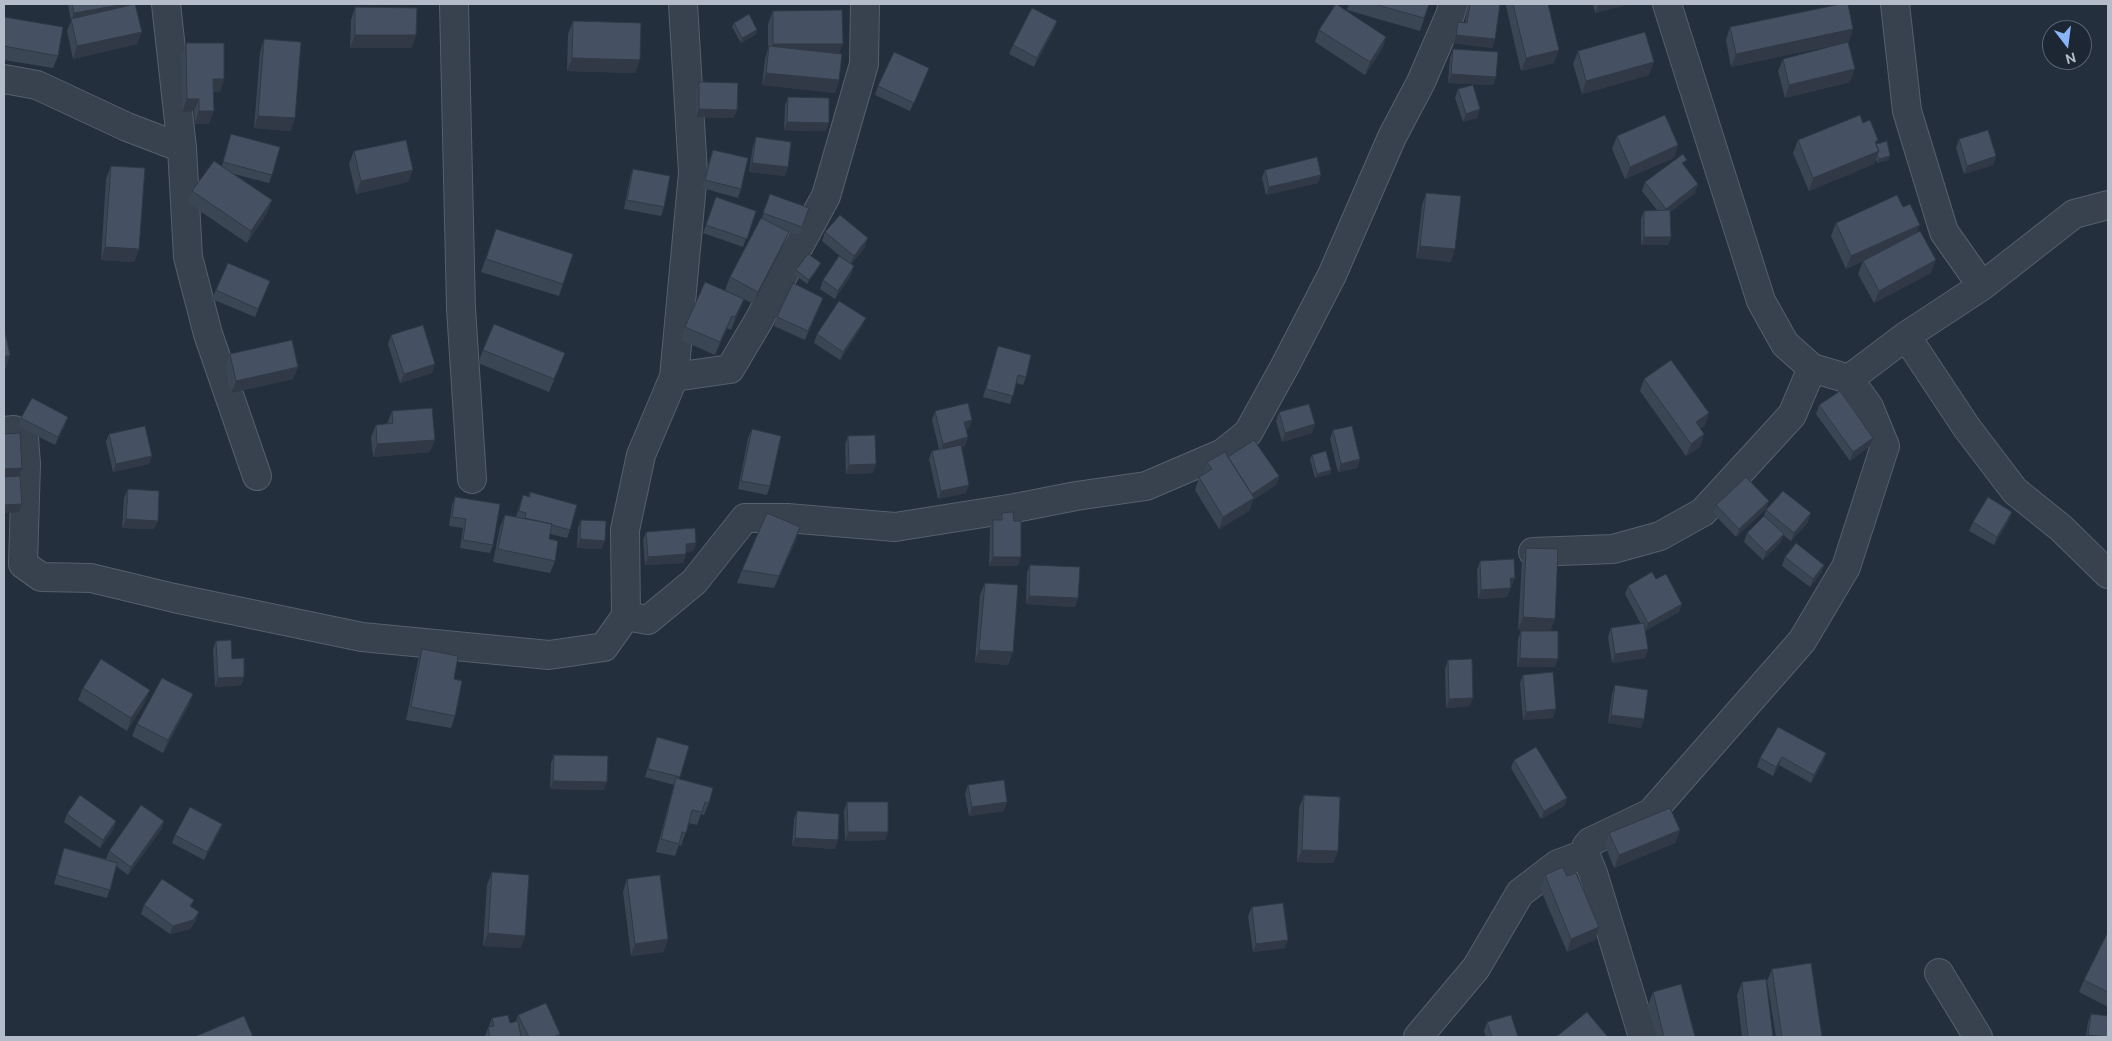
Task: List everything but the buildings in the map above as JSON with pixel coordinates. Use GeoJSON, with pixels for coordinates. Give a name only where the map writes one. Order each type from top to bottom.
{"type":"FeatureCollection","features":[{"type":"Feature","properties":{"kind":"street"},"geometry":{"type":"LineString","coordinates":[[166,4],[182,148],[188,257],[208,334],[257,476]]}},
{"type":"Feature","properties":{"kind":"street"},"geometry":{"type":"LineString","coordinates":[[454,4],[461,308],[472,479]]}},
{"type":"Feature","properties":{"kind":"street"},"geometry":{"type":"LineString","coordinates":[[4,431],[14,430],[24,438],[26,464],[23,564],[41,577],[90,578],[174,598],[362,637],[549,655],[604,647],[626,616],[625,530],[627,520],[641,455],[674,377],[693,173],[683,4]]}},
{"type":"Feature","properties":{"kind":"street"},"geometry":{"type":"LineString","coordinates":[[674,377],[730,368],[759,320],[826,196],[864,64],[865,4]]}},
{"type":"Feature","properties":{"kind":"street"},"geometry":{"type":"LineString","coordinates":[[626,616],[648,620],[694,582],[745,518],[787,518],[895,527],[1146,486],[1223,453],[1248,434],[1332,275],[1392,137],[1421,82],[1453,4]]}},
{"type":"Feature","properties":{"kind":"street"},"geometry":{"type":"LineString","coordinates":[[1418,1037],[1476,968],[1520,893],[1558,864],[1585,854],[1590,842],[1651,813],[1802,641],[1846,567],[1885,446],[1869,407],[1849,379],[1812,368],[1785,344],[1761,301],[1667,4]]}},
{"type":"Feature","properties":{"kind":"street"},"geometry":{"type":"LineString","coordinates":[[1895,4],[1908,111],[1944,232],[1982,286]]}},
{"type":"Feature","properties":{"kind":"street"},"geometry":{"type":"LineString","coordinates":[[4,79],[37,85],[127,127],[182,148]]}},
{"type":"Feature","properties":{"kind":"street"},"geometry":{"type":"LineString","coordinates":[[1849,379],[1906,336],[1982,286],[2074,214],[2108,205]]}},
{"type":"Feature","properties":{"kind":"street"},"geometry":{"type":"LineString","coordinates":[[1906,336],[1967,428],[2015,491],[2061,528],[2108,574]]}},
{"type":"Feature","properties":{"kind":"street"},"geometry":{"type":"LineString","coordinates":[[1533,552],[1613,549],[1660,536],[1703,512],[1792,415],[1812,368]]}},
{"type":"Feature","properties":{"kind":"street"},"geometry":{"type":"LineString","coordinates":[[1585,854],[1594,873],[1643,1037]]}},
{"type":"Feature","properties":{"kind":"street"},"geometry":{"type":"LineString","coordinates":[[1939,973],[1978,1037]]}}]}
